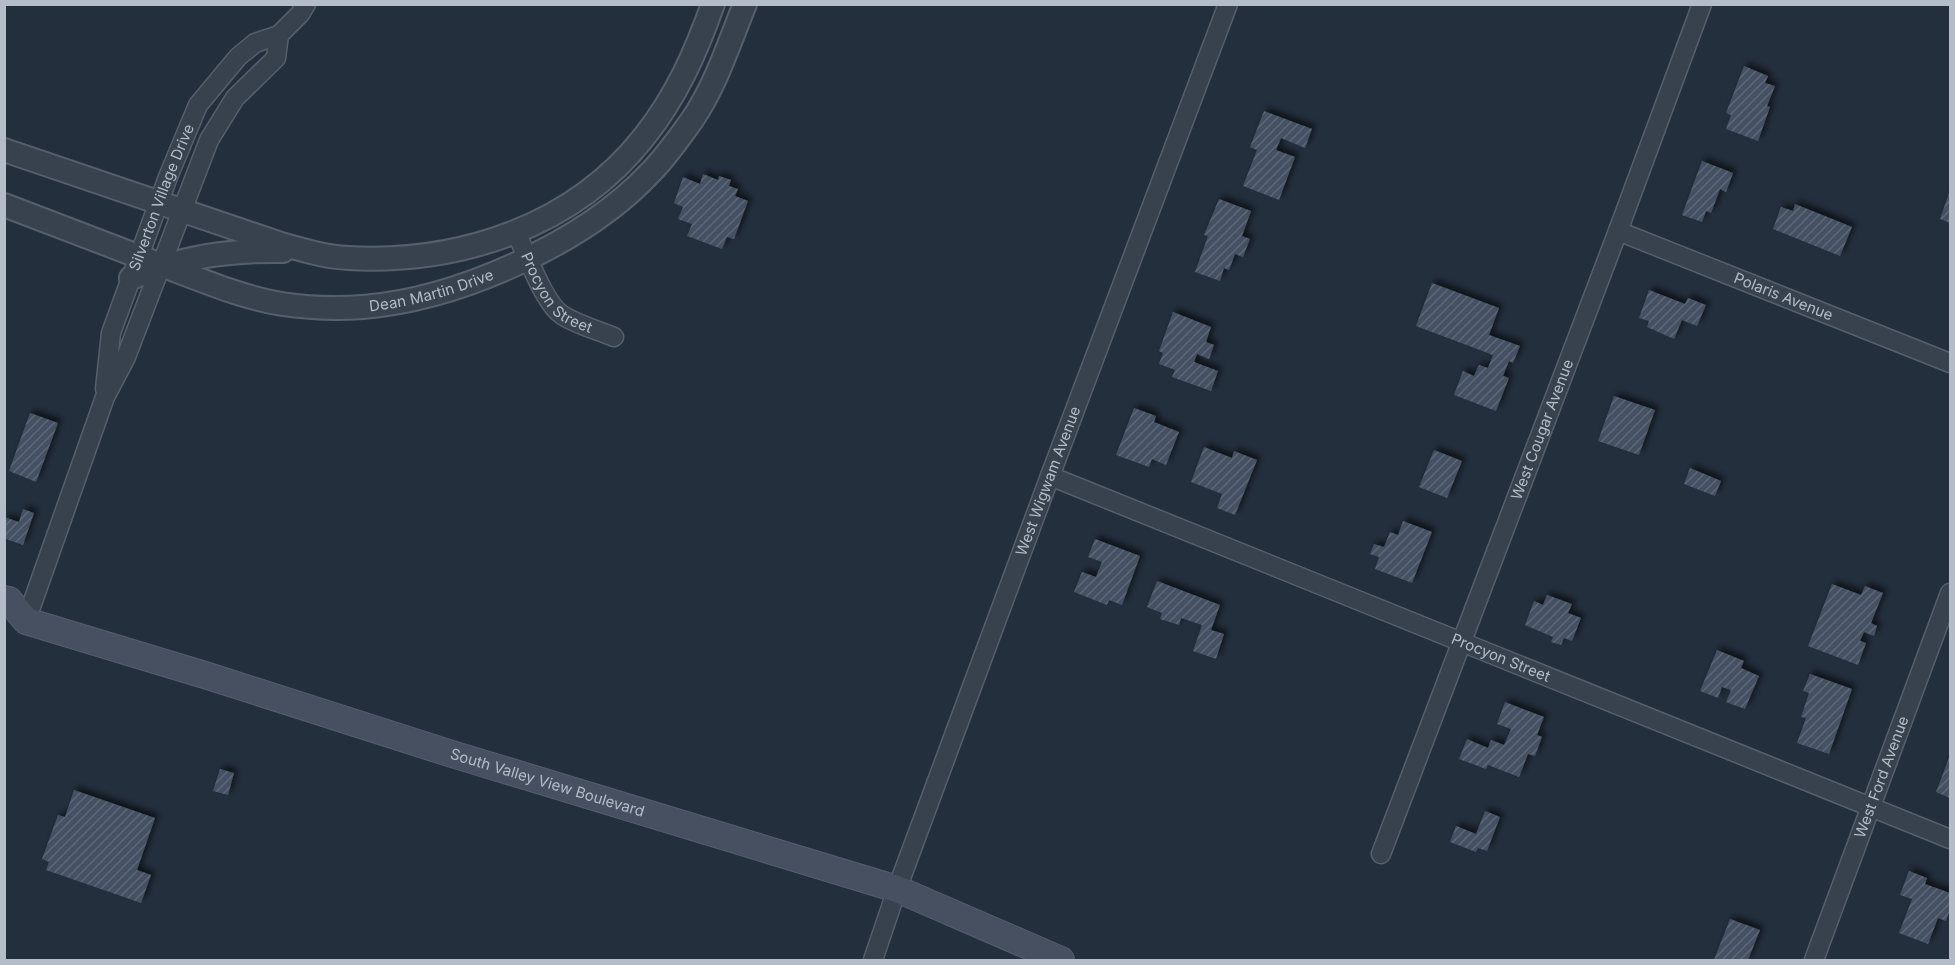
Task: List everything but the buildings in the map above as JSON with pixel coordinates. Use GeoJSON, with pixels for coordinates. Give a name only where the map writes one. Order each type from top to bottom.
{"type":"FeatureCollection","features":[{"type":"Feature","properties":{"kind":"main road"},"geometry":{"type":"LineString","coordinates":[[4,599],[9,600],[15,626]]}},
{"type":"Feature","properties":{"kind":"main road","name":"South Valley View Boulevard"},"geometry":{"type":"LineString","coordinates":[[15,626],[208,676],[463,757],[897,889],[1061,960]]}},
{"type":"Feature","properties":{"kind":"street","name":"Silverton Village Drive"},"geometry":{"type":"LineString","coordinates":[[105,397],[111,333],[183,137],[198,105],[238,57],[255,43],[279,35],[300,14],[306,4]]}},
{"type":"Feature","properties":{"kind":"street","name":"Dean Martin Drive"},"geometry":{"type":"LineString","coordinates":[[4,150],[281,244],[312,252],[346,258],[403,259],[433,255],[481,245],[516,233],[543,220],[592,189],[642,139],[678,87],[713,4]]}},
{"type":"Feature","properties":{"kind":"street","name":"Dean Martin Drive"},"geometry":{"type":"LineString","coordinates":[[4,206],[162,265],[248,295],[280,303],[320,308],[363,307],[430,295],[528,257],[564,240],[593,222],[650,174],[694,117],[710,90],[745,4]]}},
{"type":"Feature","properties":{"kind":"street","name":"West Wigwam Avenue"},"geometry":{"type":"LineString","coordinates":[[873,960],[897,889],[1050,476],[1228,4]]}},
{"type":"Feature","properties":{"kind":"street","name":"West Cougar Avenue"},"geometry":{"type":"LineString","coordinates":[[1381,854],[1702,4]]}},
{"type":"Feature","properties":{"kind":"street"},"geometry":{"type":"LineString","coordinates":[[674,145],[665,138],[666,131],[698,77],[702,34]]}},
{"type":"Feature","properties":{"kind":"street","name":"Silverton Village Drive"},"geometry":{"type":"LineString","coordinates":[[15,626],[105,397],[126,357],[209,140],[235,98],[276,58],[279,35]]}},
{"type":"Feature","properties":{"kind":"street","name":"Polaris Avenue"},"geometry":{"type":"LineString","coordinates":[[1618,231],[1950,363]]}},
{"type":"Feature","properties":{"kind":"street","name":"Procyon Street"},"geometry":{"type":"LineString","coordinates":[[516,233],[547,299],[560,314],[581,325],[614,337]]}},
{"type":"Feature","properties":{"kind":"street"},"geometry":{"type":"LineString","coordinates":[[131,278],[162,265],[238,252],[312,252]]}},
{"type":"Feature","properties":{"kind":"street","name":"Procyon Street"},"geometry":{"type":"LineString","coordinates":[[1050,476],[1461,644],[1950,839]]}},
{"type":"Feature","properties":{"kind":"street","name":"West Ford Avenue"},"geometry":{"type":"LineString","coordinates":[[1815,960],[1950,593]]}}]}
